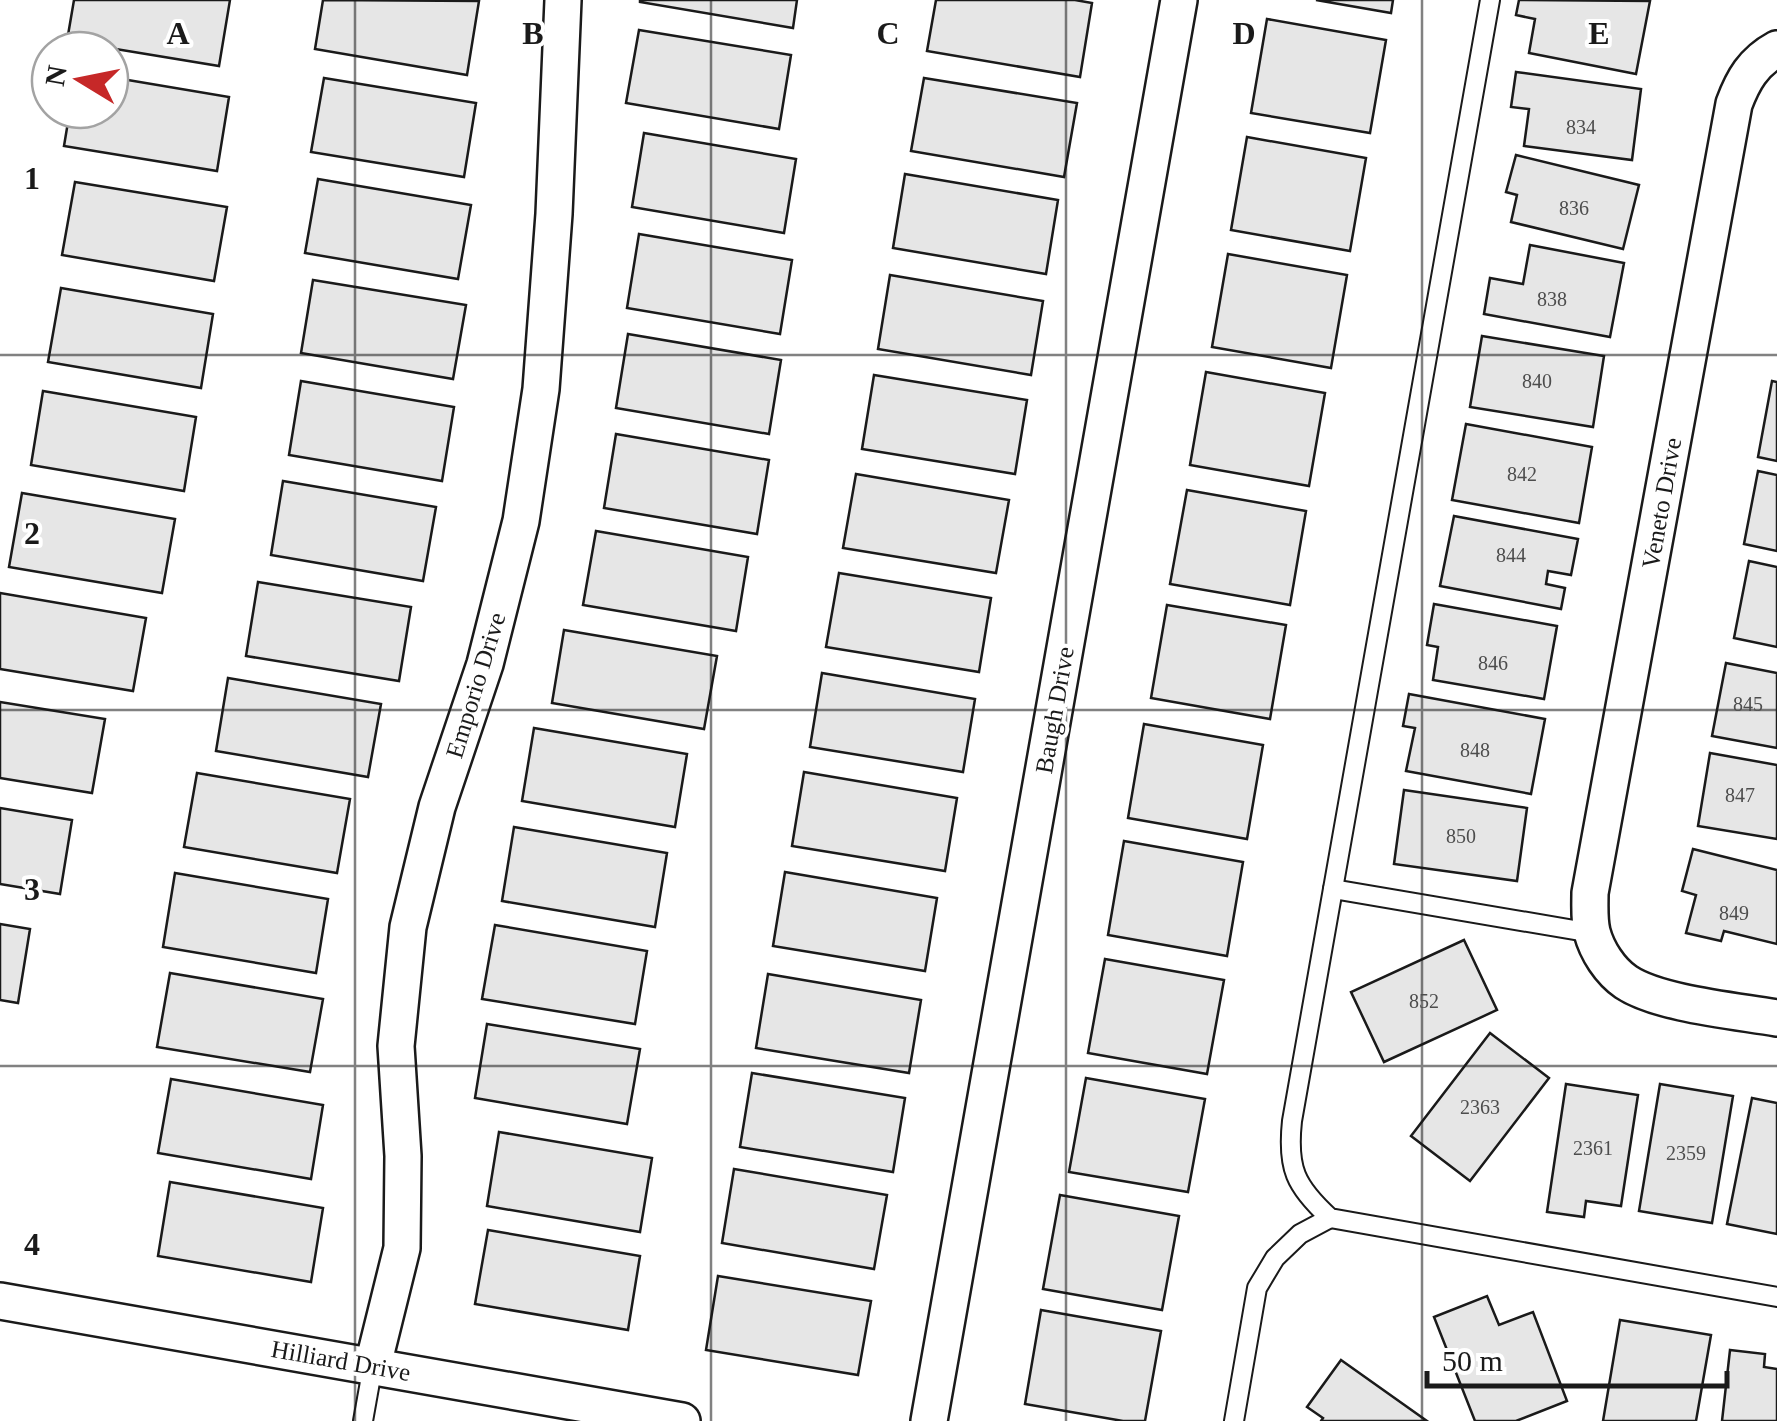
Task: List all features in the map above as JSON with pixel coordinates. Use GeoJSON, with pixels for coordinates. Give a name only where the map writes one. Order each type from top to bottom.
{"type":"FeatureCollection","features":[{"type":"Feature","properties":{"kind":"street","name":"Emporio Drive"},"geometry":{"type":"LineString","coordinates":[[373,1365],[402,1248],[403,1156],[396,1046],[408,927],[437,807],[485,664],[522,521],[541,390],[554,214],[563,0]]}},
{"type":"Feature","properties":{"kind":"street","name":"Baugh Drive"},"geometry":{"type":"LineString","coordinates":[[929,1421],[1179,0]]}},
{"type":"Feature","properties":{"kind":"street","name":"Veneto Drive"},"geometry":{"type":"LineString","coordinates":[[1598,945],[1590,920],[1590,893],[1734,104],[1744,78],[1770,53]]}},
{"type":"Feature","properties":{"kind":"street"},"geometry":{"type":"LineString","coordinates":[[1598,945],[1616,974],[1629,984],[1665,998],[1777,1018]]}},
{"type":"Feature","properties":{"kind":"street","name":"Hilliard Drive"},"geometry":{"type":"LineString","coordinates":[[0,1301],[682,1421]]}},
{"type":"Feature","properties":{"kind":"lane"},"geometry":{"type":"LineString","coordinates":[[1490,0],[1289,1149],[1295,1176],[1309,1199],[1330,1218],[1777,1297]]}},
{"type":"Feature","properties":{"kind":"lane"},"geometry":{"type":"LineString","coordinates":[[1333,888],[1598,945]]}},
{"type":"Feature","properties":{"kind":"lane"},"geometry":{"type":"LineString","coordinates":[[1234,1421],[1257,1288],[1275,1258],[1300,1234],[1330,1218]]}},
{"type":"Feature","properties":{"kind":"lane"},"geometry":{"type":"LineString","coordinates":[[363,1421],[373,1365]]}},
{"type":"Feature","properties":{"kind":"building"},"geometry":{"type":"Polygon","coordinates":[[[74,0],[230,0],[219,66],[130,51],[130,30],[69,30],[74,0]]]}},
{"type":"Feature","properties":{"kind":"building"},"geometry":{"type":"Polygon","coordinates":[[[323,0],[479,1],[467,75],[315,49],[323,0]]]}},
{"type":"Feature","properties":{"kind":"building"},"geometry":{"type":"Polygon","coordinates":[[[640,0],[797,0],[793,28],[640,0]]]}},
{"type":"Feature","properties":{"kind":"building"},"geometry":{"type":"Polygon","coordinates":[[[936,0],[1092,3],[1080,77],[927,51],[936,0]]]}},
{"type":"Feature","properties":{"kind":"building"},"geometry":{"type":"Polygon","coordinates":[[[1316,0],[1393,0],[1391,13],[1316,0]]]}},
{"type":"Feature","properties":{"kind":"building"},"geometry":{"type":"Polygon","coordinates":[[[1519,0],[1650,1],[1636,74],[1529,53],[1535,19],[1516,15],[1519,0]]]}},
{"type":"Feature","properties":{"kind":"building"},"geometry":{"type":"Polygon","coordinates":[[[1267,19],[1386,40],[1370,133],[1251,113],[1267,19]]]}},
{"type":"Feature","properties":{"kind":"building"},"geometry":{"type":"Polygon","coordinates":[[[639,30],[791,55],[779,129],[626,103],[639,30]]]}},
{"type":"Feature","properties":{"kind":"building"},"geometry":{"type":"Polygon","coordinates":[[[1516,72],[1641,89],[1632,160],[1524,146],[1529,109],[1511,107],[1516,72]]]}},
{"type":"Feature","properties":{"kind":"building"},"geometry":{"type":"Polygon","coordinates":[[[324,78],[476,103],[464,177],[311,152],[324,78]]]}},
{"type":"Feature","properties":{"kind":"building"},"geometry":{"type":"Polygon","coordinates":[[[924,78],[1077,103],[1064,177],[911,151],[924,78]]]}},
{"type":"Feature","properties":{"kind":"building"},"geometry":{"type":"Polygon","coordinates":[[[130,80],[229,97],[217,171],[64,146],[67,130],[130,130],[130,80]]]}},
{"type":"Feature","properties":{"kind":"building"},"geometry":{"type":"Polygon","coordinates":[[[644,133],[796,159],[784,233],[632,207],[644,133]]]}},
{"type":"Feature","properties":{"kind":"building"},"geometry":{"type":"Polygon","coordinates":[[[1247,137],[1366,158],[1350,251],[1231,230],[1247,137]]]}},
{"type":"Feature","properties":{"kind":"building"},"geometry":{"type":"Polygon","coordinates":[[[1516,155],[1639,185],[1623,249],[1511,222],[1517,195],[1506,192],[1516,155]]]}},
{"type":"Feature","properties":{"kind":"building"},"geometry":{"type":"Polygon","coordinates":[[[905,174],[1058,200],[1046,274],[893,248],[905,174]]]}},
{"type":"Feature","properties":{"kind":"building"},"geometry":{"type":"Polygon","coordinates":[[[318,179],[471,205],[458,279],[305,253],[318,179]]]}},
{"type":"Feature","properties":{"kind":"building"},"geometry":{"type":"Polygon","coordinates":[[[75,182],[227,207],[214,281],[62,255],[75,182]]]}},
{"type":"Feature","properties":{"kind":"building"},"geometry":{"type":"Polygon","coordinates":[[[639,234],[792,260],[780,334],[627,308],[639,234]]]}},
{"type":"Feature","properties":{"kind":"building"},"geometry":{"type":"Polygon","coordinates":[[[1530,245],[1624,263],[1610,337],[1484,314],[1490,278],[1523,284],[1530,245]]]}},
{"type":"Feature","properties":{"kind":"building"},"geometry":{"type":"Polygon","coordinates":[[[1228,254],[1347,275],[1331,368],[1212,347],[1228,254]]]}},
{"type":"Feature","properties":{"kind":"building"},"geometry":{"type":"Polygon","coordinates":[[[890,275],[1043,301],[1031,375],[878,349],[890,275]]]}},
{"type":"Feature","properties":{"kind":"building"},"geometry":{"type":"Polygon","coordinates":[[[313,280],[466,305],[453,379],[301,353],[313,280]]]}},
{"type":"Feature","properties":{"kind":"building"},"geometry":{"type":"Polygon","coordinates":[[[61,288],[213,314],[201,388],[48,362],[61,288]]]}},
{"type":"Feature","properties":{"kind":"building"},"geometry":{"type":"Polygon","coordinates":[[[628,334],[781,360],[769,434],[616,408],[628,334]]]}},
{"type":"Feature","properties":{"kind":"building"},"geometry":{"type":"Polygon","coordinates":[[[1482,336],[1604,356],[1593,427],[1470,407],[1482,336]]]}},
{"type":"Feature","properties":{"kind":"building"},"geometry":{"type":"Polygon","coordinates":[[[1206,372],[1325,393],[1309,486],[1190,465],[1206,372]]]}},
{"type":"Feature","properties":{"kind":"building"},"geometry":{"type":"Polygon","coordinates":[[[874,375],[1027,400],[1015,474],[862,449],[874,375]]]}},
{"type":"Feature","properties":{"kind":"building"},"geometry":{"type":"Polygon","coordinates":[[[301,381],[454,407],[442,481],[289,455],[301,381]]]}},
{"type":"Feature","properties":{"kind":"building"},"geometry":{"type":"Polygon","coordinates":[[[1772,381],[1777,382],[1777,461],[1758,457],[1772,381]]]}},
{"type":"Feature","properties":{"kind":"building"},"geometry":{"type":"Polygon","coordinates":[[[43,391],[196,417],[184,491],[31,465],[43,391]]]}},
{"type":"Feature","properties":{"kind":"building"},"geometry":{"type":"Polygon","coordinates":[[[1466,424],[1592,447],[1579,523],[1452,500],[1466,424]]]}},
{"type":"Feature","properties":{"kind":"building"},"geometry":{"type":"Polygon","coordinates":[[[616,434],[769,460],[757,534],[604,508],[616,434]]]}},
{"type":"Feature","properties":{"kind":"building"},"geometry":{"type":"Polygon","coordinates":[[[1758,471],[1777,475],[1777,551],[1744,544],[1758,471]]]}},
{"type":"Feature","properties":{"kind":"building"},"geometry":{"type":"Polygon","coordinates":[[[856,474],[1009,500],[996,573],[843,548],[856,474]]]}},
{"type":"Feature","properties":{"kind":"building"},"geometry":{"type":"Polygon","coordinates":[[[283,481],[436,507],[423,581],[271,555],[283,481]]]}},
{"type":"Feature","properties":{"kind":"building"},"geometry":{"type":"Polygon","coordinates":[[[1187,490],[1306,511],[1290,605],[1170,584],[1187,490]]]}},
{"type":"Feature","properties":{"kind":"building"},"geometry":{"type":"Polygon","coordinates":[[[22,493],[175,519],[162,593],[9,567],[22,493]]]}},
{"type":"Feature","properties":{"kind":"building"},"geometry":{"type":"Polygon","coordinates":[[[1454,516],[1578,539],[1571,575],[1548,571],[1546,584],[1565,588],[1561,609],[1440,586],[1454,516]]]}},
{"type":"Feature","properties":{"kind":"building"},"geometry":{"type":"Polygon","coordinates":[[[596,531],[748,557],[736,631],[583,605],[596,531]]]}},
{"type":"Feature","properties":{"kind":"building"},"geometry":{"type":"Polygon","coordinates":[[[1749,561],[1777,567],[1777,647],[1734,638],[1749,561]]]}},
{"type":"Feature","properties":{"kind":"building"},"geometry":{"type":"Polygon","coordinates":[[[839,573],[991,598],[979,672],[826,647],[839,573]]]}},
{"type":"Feature","properties":{"kind":"building"},"geometry":{"type":"Polygon","coordinates":[[[258,582],[411,607],[399,681],[246,656],[258,582]]]}},
{"type":"Feature","properties":{"kind":"building"},"geometry":{"type":"Polygon","coordinates":[[[0,593],[146,618],[133,691],[0,669],[0,593]]]}},
{"type":"Feature","properties":{"kind":"building"},"geometry":{"type":"Polygon","coordinates":[[[1434,604],[1557,626],[1544,699],[1433,680],[1438,647],[1427,645],[1434,604]]]}},
{"type":"Feature","properties":{"kind":"building"},"geometry":{"type":"Polygon","coordinates":[[[1167,605],[1286,625],[1270,719],[1151,698],[1167,605]]]}},
{"type":"Feature","properties":{"kind":"building"},"geometry":{"type":"Polygon","coordinates":[[[564,630],[717,656],[704,729],[552,703],[564,630]]]}},
{"type":"Feature","properties":{"kind":"building"},"geometry":{"type":"Polygon","coordinates":[[[1726,663],[1777,673],[1777,748],[1712,736],[1726,663]]]}},
{"type":"Feature","properties":{"kind":"building"},"geometry":{"type":"Polygon","coordinates":[[[822,673],[975,699],[963,772],[810,747],[822,673]]]}},
{"type":"Feature","properties":{"kind":"building"},"geometry":{"type":"Polygon","coordinates":[[[228,678],[381,704],[368,777],[216,751],[228,678]]]}},
{"type":"Feature","properties":{"kind":"building"},"geometry":{"type":"Polygon","coordinates":[[[1409,694],[1545,719],[1531,794],[1406,771],[1415,728],[1403,726],[1409,694]]]}},
{"type":"Feature","properties":{"kind":"building"},"geometry":{"type":"Polygon","coordinates":[[[0,702],[105,719],[92,793],[0,778],[0,702]]]}},
{"type":"Feature","properties":{"kind":"building"},"geometry":{"type":"Polygon","coordinates":[[[1144,724],[1263,745],[1247,839],[1128,818],[1144,724]]]}},
{"type":"Feature","properties":{"kind":"building"},"geometry":{"type":"Polygon","coordinates":[[[534,728],[687,754],[675,827],[522,801],[534,728]]]}},
{"type":"Feature","properties":{"kind":"building"},"geometry":{"type":"Polygon","coordinates":[[[1710,753],[1777,765],[1777,839],[1698,826],[1710,753]]]}},
{"type":"Feature","properties":{"kind":"building"},"geometry":{"type":"Polygon","coordinates":[[[804,772],[957,798],[945,871],[792,846],[804,772]]]}},
{"type":"Feature","properties":{"kind":"building"},"geometry":{"type":"Polygon","coordinates":[[[197,773],[350,799],[337,873],[184,847],[197,773]]]}},
{"type":"Feature","properties":{"kind":"building"},"geometry":{"type":"Polygon","coordinates":[[[1404,790],[1527,808],[1517,881],[1394,864],[1404,790]]]}},
{"type":"Feature","properties":{"kind":"building"},"geometry":{"type":"Polygon","coordinates":[[[0,808],[72,820],[60,894],[0,884],[0,808]]]}},
{"type":"Feature","properties":{"kind":"building"},"geometry":{"type":"Polygon","coordinates":[[[514,827],[667,853],[655,927],[502,901],[514,827]]]}},
{"type":"Feature","properties":{"kind":"building"},"geometry":{"type":"Polygon","coordinates":[[[1124,841],[1243,862],[1227,956],[1108,935],[1124,841]]]}},
{"type":"Feature","properties":{"kind":"building"},"geometry":{"type":"Polygon","coordinates":[[[1693,849],[1777,870],[1777,944],[1724,931],[1721,941],[1686,933],[1696,895],[1682,891],[1693,849]]]}},
{"type":"Feature","properties":{"kind":"building"},"geometry":{"type":"Polygon","coordinates":[[[785,872],[937,898],[925,971],[773,946],[785,872]]]}},
{"type":"Feature","properties":{"kind":"building"},"geometry":{"type":"Polygon","coordinates":[[[175,873],[328,899],[316,973],[163,947],[175,873]]]}},
{"type":"Feature","properties":{"kind":"building"},"geometry":{"type":"Polygon","coordinates":[[[0,924],[30,929],[18,1003],[0,1000],[0,924]]]}},
{"type":"Feature","properties":{"kind":"building"},"geometry":{"type":"Polygon","coordinates":[[[495,925],[647,951],[635,1024],[482,999],[495,925]]]}},
{"type":"Feature","properties":{"kind":"building"},"geometry":{"type":"Polygon","coordinates":[[[1464,940],[1497,1010],[1384,1062],[1351,992],[1464,940]]]}},
{"type":"Feature","properties":{"kind":"building"},"geometry":{"type":"Polygon","coordinates":[[[1105,959],[1224,980],[1207,1074],[1088,1053],[1105,959]]]}},
{"type":"Feature","properties":{"kind":"building"},"geometry":{"type":"Polygon","coordinates":[[[170,973],[323,999],[310,1072],[157,1047],[170,973]]]}},
{"type":"Feature","properties":{"kind":"building"},"geometry":{"type":"Polygon","coordinates":[[[768,974],[921,1000],[909,1073],[756,1048],[768,974]]]}},
{"type":"Feature","properties":{"kind":"building"},"geometry":{"type":"Polygon","coordinates":[[[487,1024],[640,1049],[627,1124],[475,1098],[487,1024]]]}},
{"type":"Feature","properties":{"kind":"building"},"geometry":{"type":"Polygon","coordinates":[[[1490,1033],[1549,1078],[1470,1181],[1411,1136],[1490,1033]]]}},
{"type":"Feature","properties":{"kind":"building"},"geometry":{"type":"Polygon","coordinates":[[[752,1073],[905,1098],[893,1172],[740,1147],[752,1073]]]}},
{"type":"Feature","properties":{"kind":"building"},"geometry":{"type":"Polygon","coordinates":[[[1086,1078],[1205,1099],[1188,1192],[1069,1172],[1086,1078]]]}},
{"type":"Feature","properties":{"kind":"building"},"geometry":{"type":"Polygon","coordinates":[[[171,1079],[323,1105],[311,1179],[158,1153],[171,1079]]]}},
{"type":"Feature","properties":{"kind":"building"},"geometry":{"type":"Polygon","coordinates":[[[1566,1084],[1638,1095],[1621,1206],[1586,1201],[1584,1217],[1547,1212],[1566,1084]]]}},
{"type":"Feature","properties":{"kind":"building"},"geometry":{"type":"Polygon","coordinates":[[[1660,1084],[1733,1096],[1712,1223],[1639,1211],[1660,1084]]]}},
{"type":"Feature","properties":{"kind":"building"},"geometry":{"type":"Polygon","coordinates":[[[1752,1098],[1777,1103],[1777,1234],[1727,1224],[1752,1098]]]}},
{"type":"Feature","properties":{"kind":"building"},"geometry":{"type":"Polygon","coordinates":[[[499,1132],[652,1158],[640,1232],[487,1206],[499,1132]]]}},
{"type":"Feature","properties":{"kind":"building"},"geometry":{"type":"Polygon","coordinates":[[[734,1169],[887,1195],[874,1269],[722,1243],[734,1169]]]}},
{"type":"Feature","properties":{"kind":"building"},"geometry":{"type":"Polygon","coordinates":[[[170,1182],[323,1208],[311,1282],[158,1256],[170,1182]]]}},
{"type":"Feature","properties":{"kind":"building"},"geometry":{"type":"Polygon","coordinates":[[[1060,1195],[1179,1216],[1162,1310],[1043,1289],[1060,1195]]]}},
{"type":"Feature","properties":{"kind":"building"},"geometry":{"type":"Polygon","coordinates":[[[488,1230],[640,1256],[628,1330],[475,1304],[488,1230]]]}},
{"type":"Feature","properties":{"kind":"building"},"geometry":{"type":"Polygon","coordinates":[[[718,1276],[871,1301],[858,1375],[706,1350],[718,1276]]]}},
{"type":"Feature","properties":{"kind":"building"},"geometry":{"type":"Polygon","coordinates":[[[1487,1296],[1499,1325],[1533,1312],[1567,1401],[1516,1421],[1475,1421],[1434,1317],[1487,1296]]]}},
{"type":"Feature","properties":{"kind":"building"},"geometry":{"type":"Polygon","coordinates":[[[1041,1310],[1161,1331],[1145,1421],[1123,1421],[1025,1404],[1041,1310]]]}},
{"type":"Feature","properties":{"kind":"building"},"geometry":{"type":"Polygon","coordinates":[[[1620,1320],[1711,1335],[1696,1421],[1603,1421],[1620,1320]]]}},
{"type":"Feature","properties":{"kind":"building"},"geometry":{"type":"Polygon","coordinates":[[[1730,1350],[1765,1354],[1764,1367],[1777,1369],[1777,1421],[1722,1421],[1730,1350]]]}},
{"type":"Feature","properties":{"kind":"building"},"geometry":{"type":"Polygon","coordinates":[[[1341,1360],[1427,1421],[1321,1421],[1323,1418],[1307,1407],[1341,1360]]]}}]}
